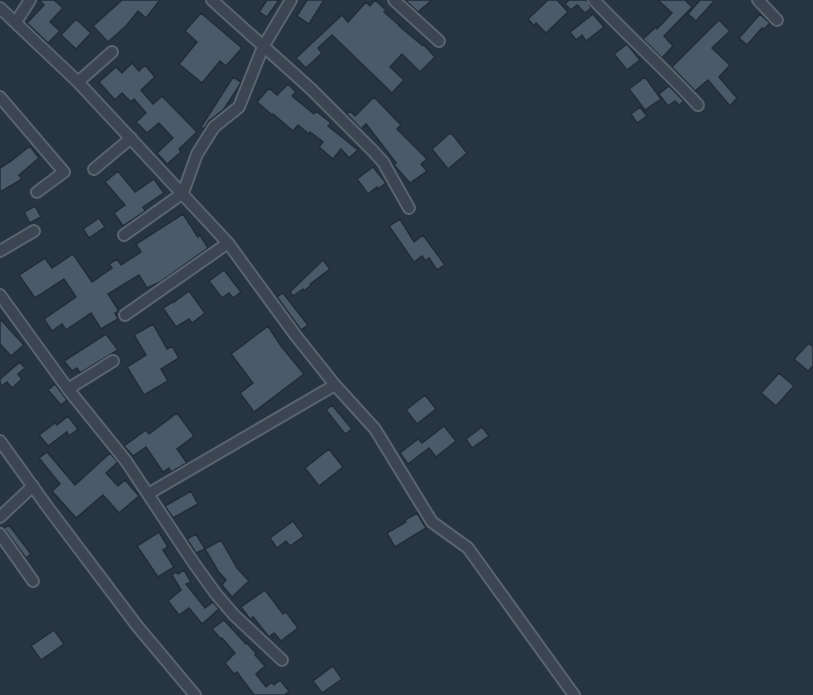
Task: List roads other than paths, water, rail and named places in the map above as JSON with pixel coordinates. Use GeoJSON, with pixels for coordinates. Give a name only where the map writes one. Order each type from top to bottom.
{"type":"FeatureCollection","features":[{"type":"Feature","properties":{"kind":"street"},"geometry":{"type":"LineString","coordinates":[[16,22],[30,0]]}},
{"type":"Feature","properties":{"kind":"street"},"geometry":{"type":"LineString","coordinates":[[212,0],[311,89],[383,162],[410,208]]}},
{"type":"Feature","properties":{"kind":"street"},"geometry":{"type":"LineString","coordinates":[[124,235],[183,193],[197,154],[214,127],[239,107],[263,47],[291,0]]}},
{"type":"Feature","properties":{"kind":"street"},"geometry":{"type":"LineString","coordinates":[[394,0],[439,41]]}},
{"type":"Feature","properties":{"kind":"street"},"geometry":{"type":"LineString","coordinates":[[594,0],[674,78],[698,105]]}},
{"type":"Feature","properties":{"kind":"street"},"geometry":{"type":"LineString","coordinates":[[758,0],[777,20]]}},
{"type":"Feature","properties":{"kind":"street"},"geometry":{"type":"LineString","coordinates":[[0,8],[78,82],[228,243],[296,336],[335,385],[375,429],[432,522],[468,549],[574,695]]}},
{"type":"Feature","properties":{"kind":"street"},"geometry":{"type":"LineString","coordinates":[[78,82],[112,52]]}},
{"type":"Feature","properties":{"kind":"street"},"geometry":{"type":"LineString","coordinates":[[0,97],[64,172],[37,192]]}},
{"type":"Feature","properties":{"kind":"street"},"geometry":{"type":"LineString","coordinates":[[94,169],[131,138]]}},
{"type":"Feature","properties":{"kind":"street"},"geometry":{"type":"LineString","coordinates":[[0,251],[34,231]]}},
{"type":"Feature","properties":{"kind":"street"},"geometry":{"type":"LineString","coordinates":[[125,315],[228,243]]}},
{"type":"Feature","properties":{"kind":"street"},"geometry":{"type":"LineString","coordinates":[[0,295],[68,389],[126,461],[216,594],[234,615],[282,660]]}},
{"type":"Feature","properties":{"kind":"street"},"geometry":{"type":"LineString","coordinates":[[68,389],[112,361]]}},
{"type":"Feature","properties":{"kind":"street"},"geometry":{"type":"LineString","coordinates":[[148,494],[335,385]]}},
{"type":"Feature","properties":{"kind":"street"},"geometry":{"type":"LineString","coordinates":[[0,441],[138,627],[195,695]]}},
{"type":"Feature","properties":{"kind":"street"},"geometry":{"type":"LineString","coordinates":[[0,517],[33,486]]}},
{"type":"Feature","properties":{"kind":"street"},"geometry":{"type":"LineString","coordinates":[[0,534],[33,581]]}}]}
